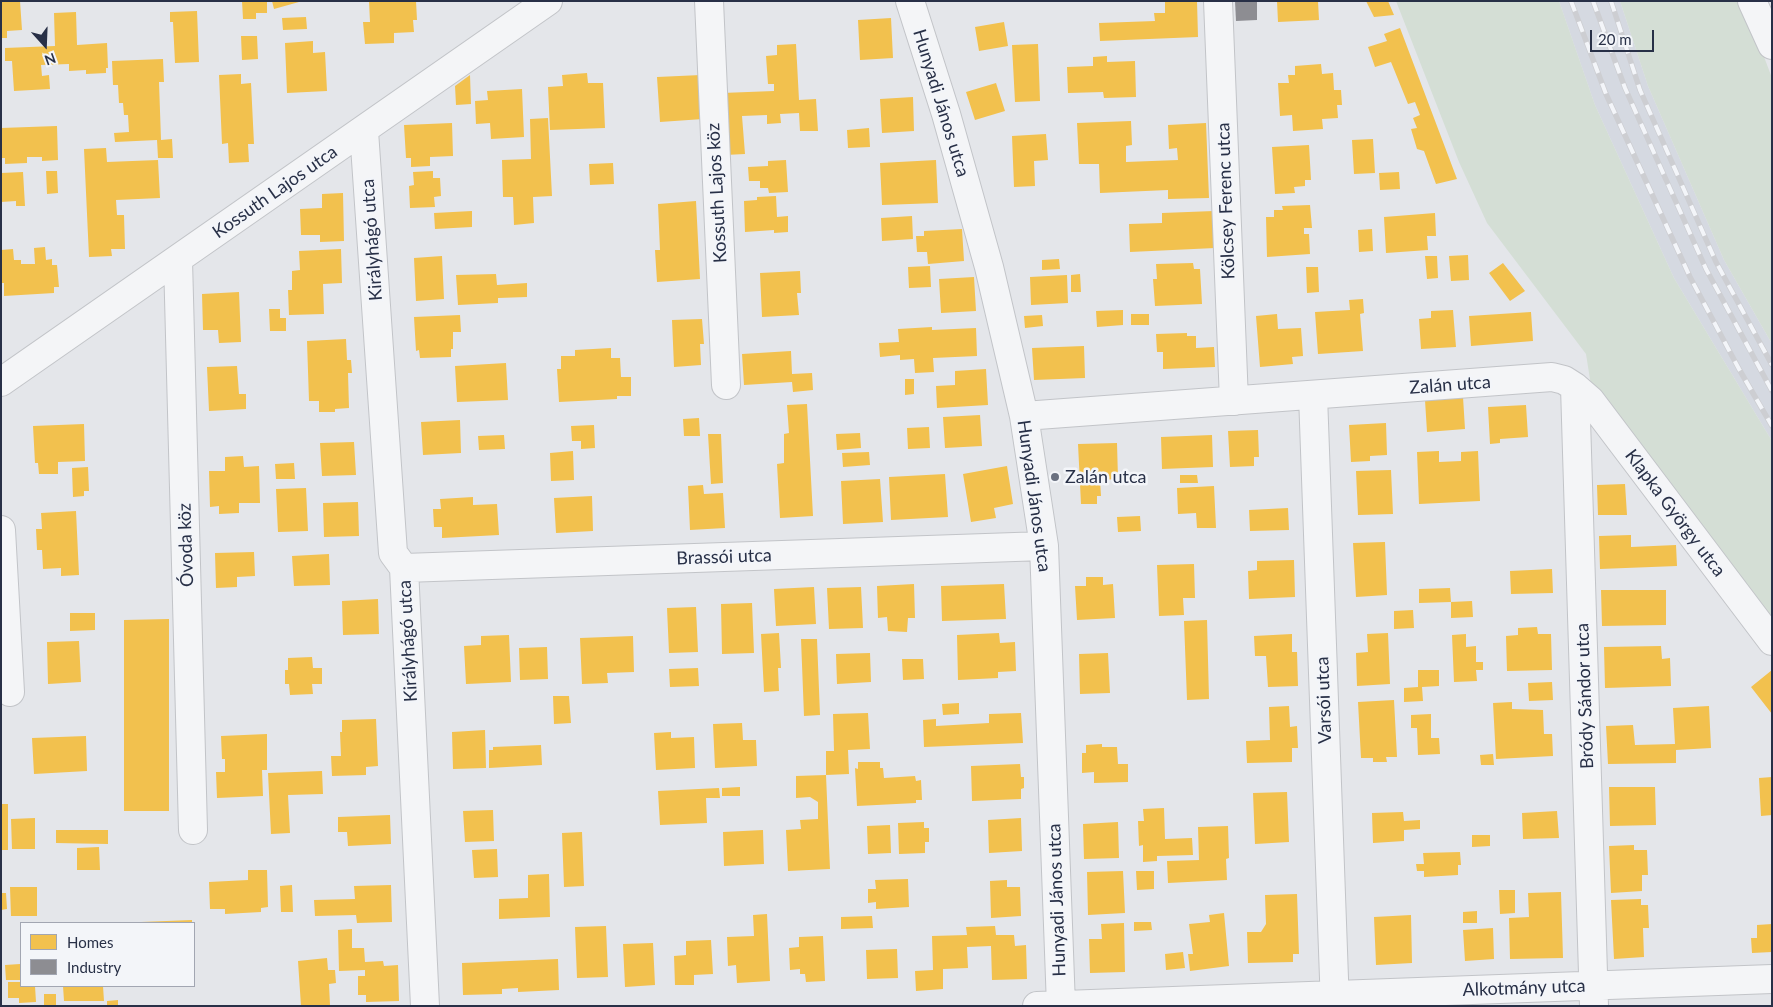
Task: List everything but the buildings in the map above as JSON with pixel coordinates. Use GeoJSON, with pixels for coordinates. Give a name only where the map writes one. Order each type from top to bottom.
{"type":"FeatureCollection","features":[{"type":"Feature","properties":{"kind":"street","name":"Kossuth Lajos utca"},"geometry":{"type":"LineString","coordinates":[[1,382],[548,1]]}},
{"type":"Feature","properties":{"kind":"street","name":"Kossuth Lajos köz"},"geometry":{"type":"LineString","coordinates":[[708,1],[726,385]]}},
{"type":"Feature","properties":{"kind":"street","name":"Hunyadi János utca"},"geometry":{"type":"LineString","coordinates":[[910,1],[946,114],[989,267],[1024,416],[1044,546],[1053,1005]]}},
{"type":"Feature","properties":{"kind":"street","name":"Kölcsey Ferenc utca"},"geometry":{"type":"LineString","coordinates":[[1218,1],[1234,401]]}},
{"type":"Feature","properties":{"kind":"street"},"geometry":{"type":"LineString","coordinates":[[1752,1],[1772,44]]}},
{"type":"Feature","properties":{"kind":"street","name":"Királyhágó utca"},"geometry":{"type":"LineString","coordinates":[[364,130],[393,553],[404,568],[425,1006]]}},
{"type":"Feature","properties":{"kind":"street","name":"Óvoda köz"},"geometry":{"type":"LineString","coordinates":[[178,260],[194,830]]}},
{"type":"Feature","properties":{"kind":"street","name":"Zalán utca"},"geometry":{"type":"LineString","coordinates":[[1024,416],[1552,377],[1564,380],[1575,387]]}},
{"type":"Feature","properties":{"kind":"street","name":"Klapka György utca"},"geometry":{"type":"LineString","coordinates":[[1575,387],[1590,400],[1772,641]]}},
{"type":"Feature","properties":{"kind":"street","name":"Bródy Sándor utca"},"geometry":{"type":"LineString","coordinates":[[1575,387],[1593,996]]}},
{"type":"Feature","properties":{"kind":"street","name":"Varsói utca"},"geometry":{"type":"LineString","coordinates":[[1313,395],[1335,1000]]}},
{"type":"Feature","properties":{"kind":"street"},"geometry":{"type":"LineString","coordinates":[[1,530],[10,692]]}},
{"type":"Feature","properties":{"kind":"street","name":"Brassói utca"},"geometry":{"type":"LineString","coordinates":[[404,568],[1044,546]]}},
{"type":"Feature","properties":{"kind":"street","name":"Alkotmány utca"},"geometry":{"type":"LineString","coordinates":[[1053,1005],[1593,996],[1772,979]]}},
{"type":"Feature","properties":{"kind":"shaded area"},"geometry":{"type":"Polygon","coordinates":[[[1396,1],[1559,1],[1595,105],[1674,278],[1772,441],[1772,634],[1592,392],[1586,354],[1487,223],[1459,162],[1396,1]]]}},
{"type":"Feature","properties":{"kind":"shaded area"},"geometry":{"type":"Polygon","coordinates":[[[1559,1],[1620,1],[1648,86],[1724,260],[1772,344],[1772,441],[1674,278],[1595,105],[1559,1]]]}},
{"type":"Feature","properties":{"kind":"shaded area"},"geometry":{"type":"Polygon","coordinates":[[[1620,1],[1743,1],[1772,78],[1772,344],[1724,260],[1648,86],[1620,1]]]}},
{"type":"Feature","properties":{"kind":"railway"},"geometry":{"type":"LineString","coordinates":[[1571,1],[1606,94],[1690,277],[1772,426]]}},
{"type":"Feature","properties":{"kind":"railway"},"geometry":{"type":"LineString","coordinates":[[1593,1],[1625,88],[1706,269],[1772,391]]}},
{"type":"Feature","properties":{"kind":"railway"},"geometry":{"type":"LineString","coordinates":[[1611,1],[1640,90],[1716,262],[1772,365]]}},
{"type":"Feature","properties":{"kind":"place","name":"Zalán utca"},"geometry":{"type":"Point","coordinates":[1055,477]}}]}
